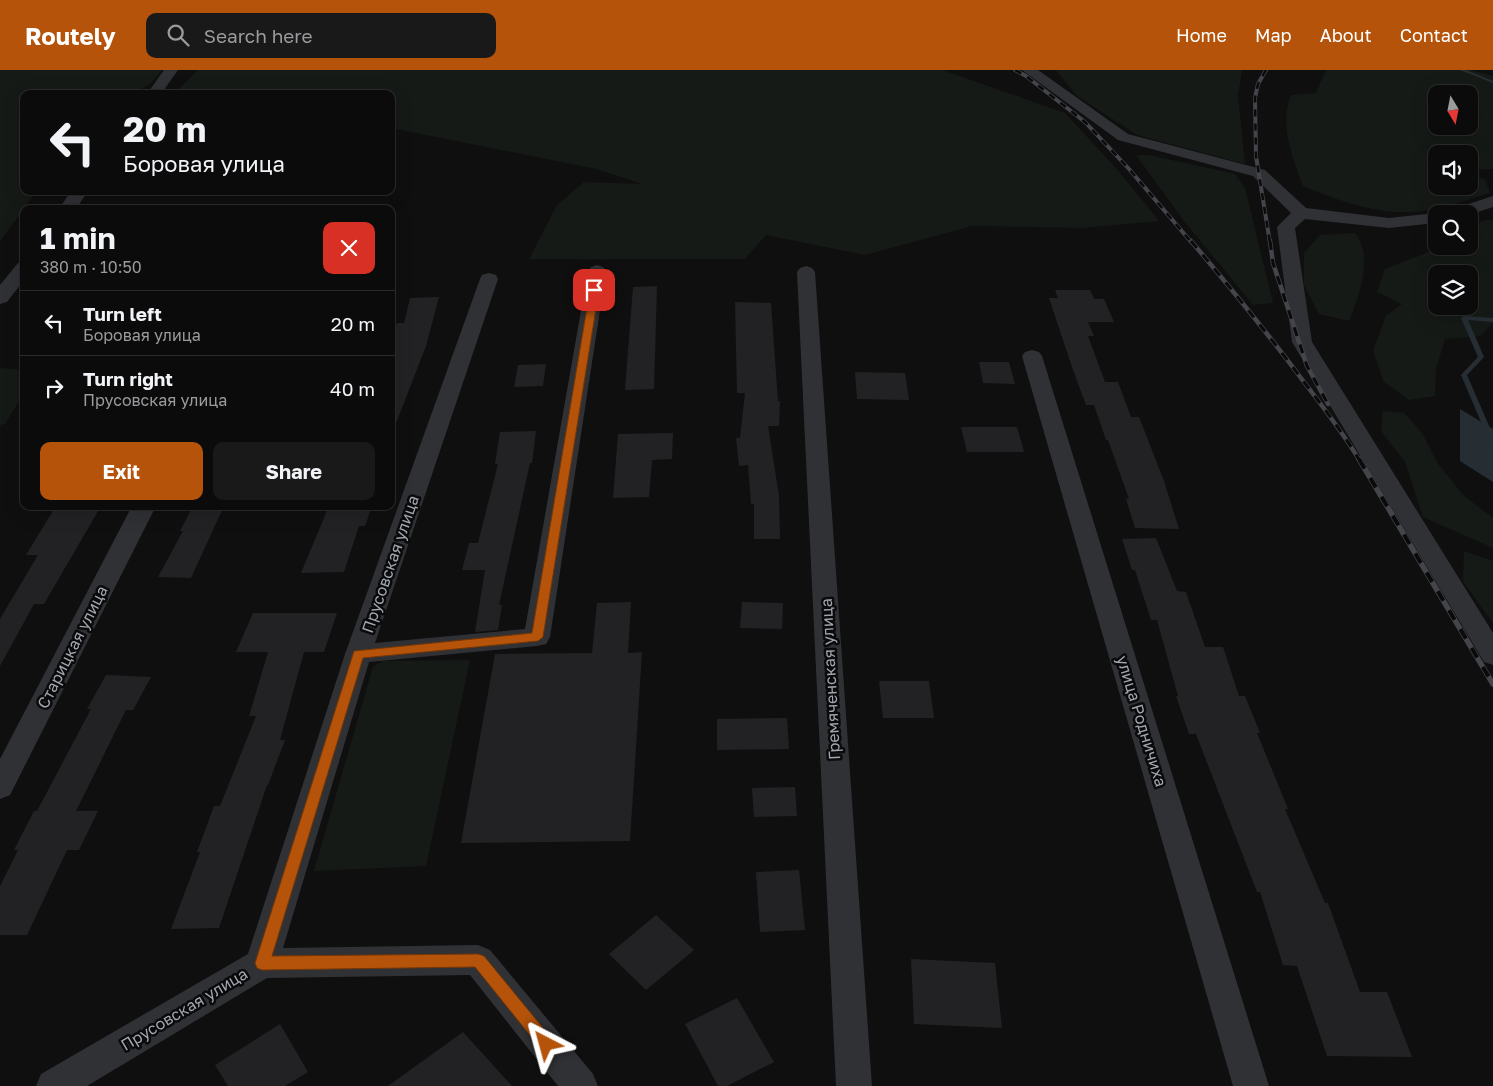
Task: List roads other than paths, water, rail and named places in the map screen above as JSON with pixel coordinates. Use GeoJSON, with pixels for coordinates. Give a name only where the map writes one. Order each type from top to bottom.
{"type":"FeatureCollection","features":[{"type":"Feature","properties":{"kind":"street"},"geometry":{"type":"LineString","coordinates":[[157,90],[172,70]]}},
{"type":"Feature","properties":{"kind":"street"},"geometry":{"type":"LineString","coordinates":[[1029,70],[1123,137],[1259,173],[1301,213],[1388,224],[1428,219]]}},
{"type":"Feature","properties":{"kind":"street"},"geometry":{"type":"LineString","coordinates":[[1478,206],[1493,201]]}},
{"type":"Feature","properties":{"kind":"street"},"geometry":{"type":"LineString","coordinates":[[1301,213],[1286,227],[1302,342],[1493,655]]}},
{"type":"Feature","properties":{"kind":"street"},"geometry":{"type":"LineString","coordinates":[[358,654],[538,637],[597,271]]}},
{"type":"Feature","properties":{"kind":"street"},"geometry":{"type":"LineString","coordinates":[[0,298],[20,272]]}},
{"type":"Feature","properties":{"kind":"street","name":"Гремяченская улица"},"geometry":{"type":"LineString","coordinates":[[806,272],[854,1086]]}},
{"type":"Feature","properties":{"kind":"street","name":"Прусовская улица"},"geometry":{"type":"LineString","coordinates":[[54,1086],[262,963],[358,654],[489,280]]}},
{"type":"Feature","properties":{"kind":"street","name":"улица Родничиха"},"geometry":{"type":"LineString","coordinates":[[1032,356],[1251,1086]]}},
{"type":"Feature","properties":{"kind":"street","name":"Старицкая улица"},"geometry":{"type":"LineString","coordinates":[[0,787],[142,510]]}},
{"type":"Feature","properties":{"kind":"street"},"geometry":{"type":"LineString","coordinates":[[262,963],[478,960],[580,1086]]}},
{"type":"Feature","properties":{"kind":"waterway"},"geometry":{"type":"LineString","coordinates":[[1462,70],[1493,82]]}},
{"type":"Feature","properties":{"kind":"waterway"},"geometry":{"type":"LineString","coordinates":[[1493,320],[1464,318],[1481,357],[1464,375],[1493,443]]}},
{"type":"Feature","properties":{"kind":"railway"},"geometry":{"type":"LineString","coordinates":[[1015,70],[1026,76],[1085,122],[1129,169],[1192,243]]}},
{"type":"Feature","properties":{"kind":"railway"},"geometry":{"type":"LineString","coordinates":[[1266,70],[1258,84],[1255,98],[1256,156],[1270,243]]}},
{"type":"Feature","properties":{"kind":"railway"},"geometry":{"type":"LineString","coordinates":[[1191,241],[1290,364],[1347,440],[1360,461]]}},
{"type":"Feature","properties":{"kind":"railway"},"geometry":{"type":"LineString","coordinates":[[1270,241],[1273,263],[1307,366],[1328,404]]}},
{"type":"Feature","properties":{"kind":"railway"},"geometry":{"type":"LineString","coordinates":[[1359,459],[1493,684]]}}]}
